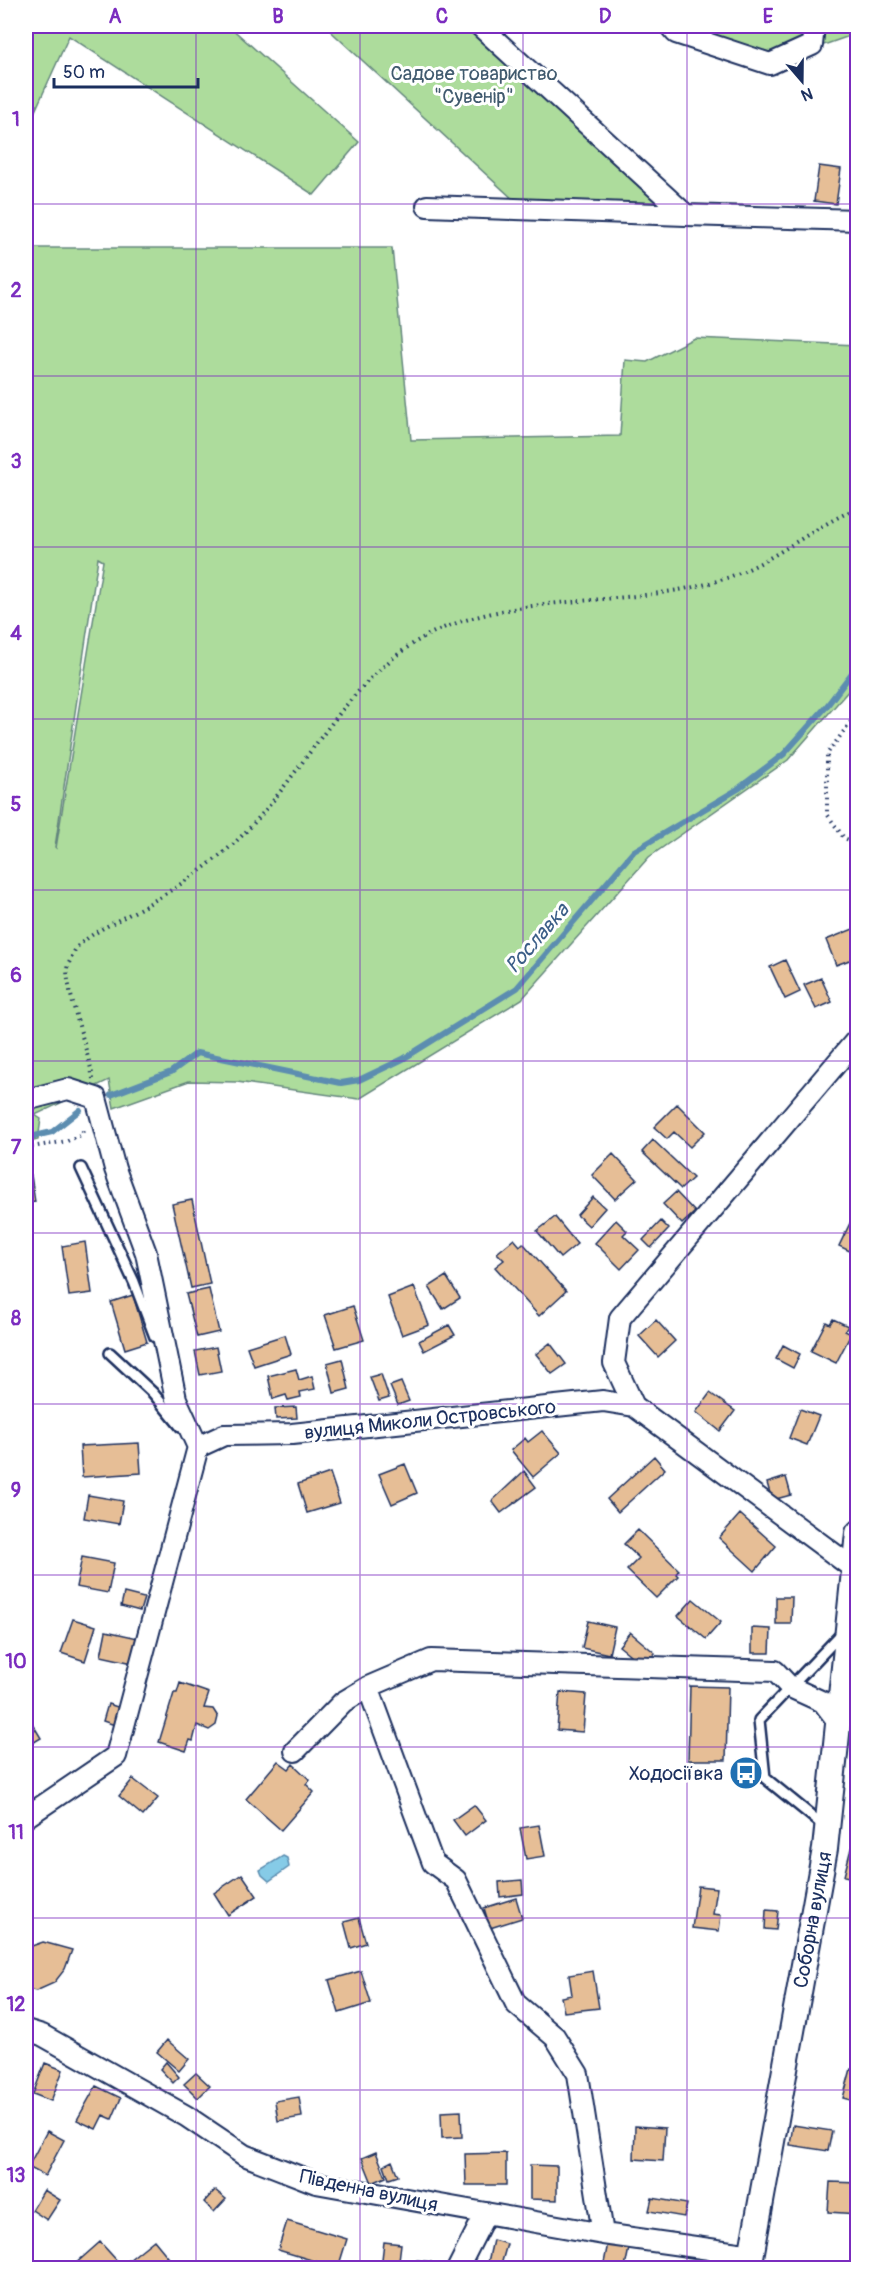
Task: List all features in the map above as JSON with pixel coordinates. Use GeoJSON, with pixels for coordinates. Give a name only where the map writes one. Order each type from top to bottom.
{"type":"FeatureCollection","features":[{"type":"Feature","properties":{"kind":"street"},"geometry":{"type":"LineString","coordinates":[[480,26],[686,215]]}},
{"type":"Feature","properties":{"kind":"street"},"geometry":{"type":"LineString","coordinates":[[670,26],[676,33],[770,64],[812,45],[814,26]]}},
{"type":"Feature","properties":{"kind":"street"},"geometry":{"type":"LineString","coordinates":[[427,206],[858,220]]}},
{"type":"Feature","properties":{"kind":"street"},"geometry":{"type":"LineString","coordinates":[[855,1568],[634,1406],[614,1363],[621,1318],[858,1038]]}},
{"type":"Feature","properties":{"kind":"street"},"geometry":{"type":"LineString","coordinates":[[26,1100],[68,1089],[96,1098],[115,1169],[146,1253],[176,1399],[198,1448],[116,1756],[26,1817]]}},
{"type":"Feature","properties":{"kind":"street","name":"вулиця Миколи Островського"},"geometry":{"type":"LineString","coordinates":[[198,1448],[224,1435],[292,1434],[603,1401],[634,1406]]}},
{"type":"Feature","properties":{"kind":"street","name":"Соборна вулиця"},"geometry":{"type":"LineString","coordinates":[[751,2262],[828,1829],[858,1533]]}},
{"type":"Feature","properties":{"kind":"street"},"geometry":{"type":"LineString","coordinates":[[295,1751],[343,1702],[368,1687],[431,1660],[775,1671],[790,1687],[823,1702],[839,1723]]}},
{"type":"Feature","properties":{"kind":"street"},"geometry":{"type":"LineString","coordinates":[[368,1687],[433,1863],[456,1880],[516,2004],[555,2037],[578,2074],[603,2234]]}},
{"type":"Feature","properties":{"kind":"street","name":"Південна вулиця"},"geometry":{"type":"LineString","coordinates":[[26,2030],[42,2035],[186,2116],[243,2156],[316,2183],[751,2262]]}},
{"type":"Feature","properties":{"kind":"street"},"geometry":{"type":"LineString","coordinates":[[458,2268],[486,2213]]}},
{"type":"Feature","properties":{"kind":"lane"},"geometry":{"type":"LineString","coordinates":[[81,1168],[170,1366]]}},
{"type":"Feature","properties":{"kind":"lane"},"geometry":{"type":"LineString","coordinates":[[110,1353],[153,1394],[198,1448]]}},
{"type":"Feature","properties":{"kind":"lane"},"geometry":{"type":"LineString","coordinates":[[828,1829],[765,1778],[759,1720],[849,1626]]}},
{"type":"Feature","properties":{"kind":"path"},"geometry":{"type":"LineString","coordinates":[[26,1148],[67,1141],[81,1135],[96,1098],[90,1059],[66,969],[77,947],[164,895],[228,849],[259,820],[318,739],[367,684],[408,647],[450,625],[507,610],[543,603],[627,597],[711,583],[774,558],[858,508]]}},
{"type":"Feature","properties":{"kind":"path"},"geometry":{"type":"LineString","coordinates":[[858,712],[827,754],[826,814],[844,838],[858,844]]}},
{"type":"Feature","properties":{"kind":"green space"},"geometry":{"type":"Polygon","coordinates":[[[26,26],[229,26],[359,142],[314,195],[69,36],[26,131],[26,26]]]}},
{"type":"Feature","properties":{"kind":"green space","name":"Садове товариство \"Сувенір\""},"geometry":{"type":"Polygon","coordinates":[[[325,26],[497,26],[688,214],[514,200],[325,26]]]}},
{"type":"Feature","properties":{"kind":"green space"},"geometry":{"type":"Polygon","coordinates":[[[670,26],[857,26],[858,33],[770,64],[670,26]]]}},
{"type":"Feature","properties":{"kind":"green space"},"geometry":{"type":"Polygon","coordinates":[[[26,248],[392,248],[411,440],[620,436],[625,360],[647,362],[694,338],[857,345],[857,681],[788,760],[649,857],[522,999],[359,1099],[237,1082],[189,1081],[114,1108],[109,1080],[35,1115],[41,1119],[38,1140],[26,1143],[26,248]],[[98,558],[56,848],[103,561],[98,558]]]}},
{"type":"Feature","properties":{"kind":"water"},"geometry":{"type":"Polygon","coordinates":[[[283,1856],[287,1858],[289,1867],[269,1881],[260,1870],[283,1856]]]}},
{"type":"Feature","properties":{"kind":"building"},"geometry":{"type":"Polygon","coordinates":[[[819,166],[841,169],[836,204],[814,201],[819,166]]]}},
{"type":"Feature","properties":{"kind":"building"},"geometry":{"type":"Polygon","coordinates":[[[858,927],[858,957],[836,965],[826,940],[858,927]]]}},
{"type":"Feature","properties":{"kind":"building"},"geometry":{"type":"Polygon","coordinates":[[[785,960],[800,992],[785,999],[770,967],[785,960]]]}},
{"type":"Feature","properties":{"kind":"building"},"geometry":{"type":"Polygon","coordinates":[[[821,978],[832,1002],[816,1009],[804,985],[821,978]]]}},
{"type":"Feature","properties":{"kind":"building"},"geometry":{"type":"Polygon","coordinates":[[[677,1104],[705,1132],[690,1147],[674,1132],[667,1139],[654,1127],[677,1104]]]}},
{"type":"Feature","properties":{"kind":"building"},"geometry":{"type":"Polygon","coordinates":[[[653,1140],[693,1178],[681,1189],[642,1152],[653,1140]]]}},
{"type":"Feature","properties":{"kind":"building"},"geometry":{"type":"Polygon","coordinates":[[[613,1154],[637,1179],[615,1199],[592,1175],[613,1154]]]}},
{"type":"Feature","properties":{"kind":"building"},"geometry":{"type":"Polygon","coordinates":[[[31,1175],[35,1202],[26,1203],[26,1176],[31,1175]]]}},
{"type":"Feature","properties":{"kind":"building"},"geometry":{"type":"Polygon","coordinates":[[[676,1192],[695,1212],[682,1224],[663,1204],[676,1192]]]}},
{"type":"Feature","properties":{"kind":"building"},"geometry":{"type":"Polygon","coordinates":[[[593,1197],[605,1208],[589,1226],[577,1215],[593,1197]]]}},
{"type":"Feature","properties":{"kind":"building"},"geometry":{"type":"Polygon","coordinates":[[[192,1200],[210,1284],[191,1288],[172,1204],[192,1200]]]}},
{"type":"Feature","properties":{"kind":"building"},"geometry":{"type":"Polygon","coordinates":[[[555,1217],[577,1244],[560,1258],[537,1231],[555,1217]]]}},
{"type":"Feature","properties":{"kind":"building"},"geometry":{"type":"Polygon","coordinates":[[[853,1217],[858,1219],[858,1255],[839,1246],[853,1217]]]}},
{"type":"Feature","properties":{"kind":"building"},"geometry":{"type":"Polygon","coordinates":[[[616,1220],[627,1231],[623,1235],[639,1250],[621,1269],[595,1243],[616,1220]]]}},
{"type":"Feature","properties":{"kind":"building"},"geometry":{"type":"Polygon","coordinates":[[[661,1221],[669,1229],[651,1248],[643,1240],[661,1221]]]}},
{"type":"Feature","properties":{"kind":"building"},"geometry":{"type":"Polygon","coordinates":[[[514,1239],[520,1246],[523,1243],[566,1291],[539,1316],[495,1267],[504,1260],[497,1253],[514,1239]]]}},
{"type":"Feature","properties":{"kind":"building"},"geometry":{"type":"Polygon","coordinates":[[[85,1242],[92,1293],[69,1296],[62,1246],[85,1242]]]}},
{"type":"Feature","properties":{"kind":"building"},"geometry":{"type":"Polygon","coordinates":[[[446,1276],[460,1298],[443,1309],[429,1287],[446,1276]]]}},
{"type":"Feature","properties":{"kind":"building"},"geometry":{"type":"Polygon","coordinates":[[[414,1287],[429,1325],[402,1335],[388,1297],[414,1287]]]}},
{"type":"Feature","properties":{"kind":"building"},"geometry":{"type":"Polygon","coordinates":[[[209,1289],[219,1332],[197,1337],[186,1294],[209,1289]]]}},
{"type":"Feature","properties":{"kind":"building"},"geometry":{"type":"Polygon","coordinates":[[[133,1295],[147,1342],[125,1349],[111,1302],[133,1295]]]}},
{"type":"Feature","properties":{"kind":"building"},"geometry":{"type":"Polygon","coordinates":[[[353,1306],[364,1340],[336,1348],[325,1315],[353,1306]]]}},
{"type":"Feature","properties":{"kind":"building"},"geometry":{"type":"Polygon","coordinates":[[[833,1319],[848,1326],[845,1331],[851,1334],[836,1363],[811,1351],[826,1322],[830,1324],[833,1319]]]}},
{"type":"Feature","properties":{"kind":"building"},"geometry":{"type":"Polygon","coordinates":[[[656,1320],[675,1341],[658,1357],[639,1336],[656,1320]]]}},
{"type":"Feature","properties":{"kind":"building"},"geometry":{"type":"Polygon","coordinates":[[[449,1325],[455,1335],[424,1351],[419,1341],[449,1325]]]}},
{"type":"Feature","properties":{"kind":"building"},"geometry":{"type":"Polygon","coordinates":[[[285,1335],[291,1354],[254,1366],[247,1347],[285,1335]]]}},
{"type":"Feature","properties":{"kind":"building"},"geometry":{"type":"Polygon","coordinates":[[[550,1343],[566,1364],[552,1374],[536,1354],[550,1343]]]}},
{"type":"Feature","properties":{"kind":"building"},"geometry":{"type":"Polygon","coordinates":[[[783,1345],[800,1354],[793,1368],[776,1359],[783,1345]]]}},
{"type":"Feature","properties":{"kind":"building"},"geometry":{"type":"Polygon","coordinates":[[[216,1347],[221,1371],[200,1375],[195,1351],[216,1347]]]}},
{"type":"Feature","properties":{"kind":"building"},"geometry":{"type":"Polygon","coordinates":[[[342,1359],[349,1389],[334,1393],[327,1363],[342,1359]]]}},
{"type":"Feature","properties":{"kind":"building"},"geometry":{"type":"Polygon","coordinates":[[[296,1369],[299,1380],[312,1376],[315,1389],[300,1392],[301,1397],[288,1400],[286,1395],[273,1399],[268,1376],[296,1369]]]}},
{"type":"Feature","properties":{"kind":"building"},"geometry":{"type":"Polygon","coordinates":[[[381,1374],[389,1398],[379,1401],[370,1377],[381,1374]]]}},
{"type":"Feature","properties":{"kind":"building"},"geometry":{"type":"Polygon","coordinates":[[[401,1382],[409,1401],[398,1405],[390,1386],[401,1382]]]}},
{"type":"Feature","properties":{"kind":"building"},"geometry":{"type":"Polygon","coordinates":[[[710,1393],[735,1411],[720,1431],[696,1412],[710,1393]]]}},
{"type":"Feature","properties":{"kind":"building"},"geometry":{"type":"Polygon","coordinates":[[[296,1407],[297,1418],[276,1419],[275,1408],[296,1407]]]}},
{"type":"Feature","properties":{"kind":"building"},"geometry":{"type":"Polygon","coordinates":[[[800,1409],[819,1416],[807,1445],[789,1438],[800,1409]]]}},
{"type":"Feature","properties":{"kind":"building"},"geometry":{"type":"Polygon","coordinates":[[[542,1431],[561,1453],[533,1477],[511,1450],[525,1438],[528,1442],[542,1431]]]}},
{"type":"Feature","properties":{"kind":"building"},"geometry":{"type":"Polygon","coordinates":[[[139,1443],[141,1473],[82,1477],[80,1446],[139,1443]]]}},
{"type":"Feature","properties":{"kind":"building"},"geometry":{"type":"Polygon","coordinates":[[[654,1456],[665,1469],[618,1512],[607,1499],[654,1456]]]}},
{"type":"Feature","properties":{"kind":"building"},"geometry":{"type":"Polygon","coordinates":[[[405,1464],[417,1493],[392,1504],[379,1474],[405,1464]]]}},
{"type":"Feature","properties":{"kind":"building"},"geometry":{"type":"Polygon","coordinates":[[[524,1471],[536,1487],[501,1513],[492,1501],[524,1471]]]}},
{"type":"Feature","properties":{"kind":"building"},"geometry":{"type":"Polygon","coordinates":[[[330,1473],[340,1503],[307,1513],[298,1484],[330,1473]]]}},
{"type":"Feature","properties":{"kind":"building"},"geometry":{"type":"Polygon","coordinates":[[[786,1477],[791,1495],[772,1500],[767,1483],[786,1477]]]}},
{"type":"Feature","properties":{"kind":"building"},"geometry":{"type":"Polygon","coordinates":[[[88,1495],[123,1501],[119,1524],[84,1518],[88,1495]]]}},
{"type":"Feature","properties":{"kind":"building"},"geometry":{"type":"Polygon","coordinates":[[[740,1514],[776,1546],[755,1571],[719,1538],[740,1514]]]}},
{"type":"Feature","properties":{"kind":"building"},"geometry":{"type":"Polygon","coordinates":[[[638,1530],[679,1570],[676,1574],[678,1576],[656,1598],[627,1570],[639,1558],[624,1544],[638,1530]]]}},
{"type":"Feature","properties":{"kind":"building"},"geometry":{"type":"Polygon","coordinates":[[[82,1557],[114,1563],[108,1593],[76,1587],[82,1557]]]}},
{"type":"Feature","properties":{"kind":"building"},"geometry":{"type":"Polygon","coordinates":[[[124,1593],[144,1598],[140,1611],[121,1606],[124,1593]]]}},
{"type":"Feature","properties":{"kind":"building"},"geometry":{"type":"Polygon","coordinates":[[[776,1597],[792,1597],[791,1624],[776,1624],[776,1597]]]}},
{"type":"Feature","properties":{"kind":"building"},"geometry":{"type":"Polygon","coordinates":[[[693,1599],[721,1622],[706,1639],[678,1616],[693,1599]]]}},
{"type":"Feature","properties":{"kind":"building"},"geometry":{"type":"Polygon","coordinates":[[[73,1619],[96,1626],[85,1661],[61,1653],[73,1619]]]}},
{"type":"Feature","properties":{"kind":"building"},"geometry":{"type":"Polygon","coordinates":[[[588,1621],[615,1627],[609,1654],[582,1648],[588,1621]]]}},
{"type":"Feature","properties":{"kind":"building"},"geometry":{"type":"Polygon","coordinates":[[[752,1628],[771,1629],[770,1653],[752,1653],[752,1628]]]}},
{"type":"Feature","properties":{"kind":"building"},"geometry":{"type":"Polygon","coordinates":[[[106,1631],[138,1638],[133,1663],[101,1656],[106,1631]]]}},
{"type":"Feature","properties":{"kind":"building"},"geometry":{"type":"Polygon","coordinates":[[[630,1632],[655,1653],[644,1666],[619,1646],[630,1632]]]}},
{"type":"Feature","properties":{"kind":"building"},"geometry":{"type":"Polygon","coordinates":[[[180,1683],[209,1693],[204,1708],[213,1709],[218,1717],[216,1725],[209,1730],[197,1725],[193,1741],[190,1740],[186,1751],[159,1742],[174,1693],[177,1693],[180,1683]]]}},
{"type":"Feature","properties":{"kind":"building"},"geometry":{"type":"Polygon","coordinates":[[[690,1686],[728,1687],[726,1760],[688,1760],[690,1686]]]}},
{"type":"Feature","properties":{"kind":"building"},"geometry":{"type":"Polygon","coordinates":[[[560,1692],[586,1694],[583,1732],[557,1730],[560,1692]]]}},
{"type":"Feature","properties":{"kind":"building"},"geometry":{"type":"Polygon","coordinates":[[[108,1704],[127,1710],[121,1727],[103,1721],[108,1704]]]}},
{"type":"Feature","properties":{"kind":"building"},"geometry":{"type":"Polygon","coordinates":[[[26,1713],[41,1738],[26,1747],[26,1713]]]}},
{"type":"Feature","properties":{"kind":"building"},"geometry":{"type":"Polygon","coordinates":[[[278,1761],[289,1769],[293,1764],[310,1780],[306,1784],[314,1792],[281,1830],[246,1799],[278,1761]]]}},
{"type":"Feature","properties":{"kind":"building"},"geometry":{"type":"Polygon","coordinates":[[[133,1779],[158,1798],[143,1816],[119,1796],[133,1779]]]}},
{"type":"Feature","properties":{"kind":"building"},"geometry":{"type":"Polygon","coordinates":[[[474,1805],[486,1820],[465,1836],[453,1820],[474,1805]]]}},
{"type":"Feature","properties":{"kind":"building"},"geometry":{"type":"Polygon","coordinates":[[[539,1825],[545,1856],[526,1859],[520,1828],[539,1825]]]}},
{"type":"Feature","properties":{"kind":"building"},"geometry":{"type":"Polygon","coordinates":[[[851,1848],[858,1849],[858,1879],[844,1876],[851,1848]]]}},
{"type":"Feature","properties":{"kind":"building"},"geometry":{"type":"Polygon","coordinates":[[[242,1874],[257,1896],[228,1915],[214,1893],[242,1874]]]}},
{"type":"Feature","properties":{"kind":"building"},"geometry":{"type":"Polygon","coordinates":[[[522,1880],[523,1894],[500,1897],[499,1882],[522,1880]]]}},
{"type":"Feature","properties":{"kind":"building"},"geometry":{"type":"Polygon","coordinates":[[[698,1886],[717,1888],[713,1914],[721,1915],[719,1931],[692,1928],[698,1886]]]}},
{"type":"Feature","properties":{"kind":"building"},"geometry":{"type":"Polygon","coordinates":[[[516,1898],[522,1918],[490,1928],[484,1908],[516,1898]]]}},
{"type":"Feature","properties":{"kind":"building"},"geometry":{"type":"Polygon","coordinates":[[[766,1910],[778,1911],[776,1930],[765,1929],[766,1910]]]}},
{"type":"Feature","properties":{"kind":"building"},"geometry":{"type":"Polygon","coordinates":[[[359,1918],[366,1943],[351,1948],[344,1922],[359,1918]]]}},
{"type":"Feature","properties":{"kind":"building"},"geometry":{"type":"Polygon","coordinates":[[[43,1942],[72,1950],[65,1969],[54,1983],[36,1991],[26,1989],[26,1948],[43,1942]]]}},
{"type":"Feature","properties":{"kind":"building"},"geometry":{"type":"Polygon","coordinates":[[[361,1971],[371,2003],[339,2013],[329,1980],[361,1971]]]}},
{"type":"Feature","properties":{"kind":"building"},"geometry":{"type":"Polygon","coordinates":[[[593,1971],[599,2008],[564,2012],[561,1997],[572,1995],[569,1975],[593,1971]]]}},
{"type":"Feature","properties":{"kind":"building"},"geometry":{"type":"Polygon","coordinates":[[[167,2040],[189,2059],[179,2071],[157,2052],[167,2040]]]}},
{"type":"Feature","properties":{"kind":"building"},"geometry":{"type":"Polygon","coordinates":[[[166,2062],[179,2077],[173,2083],[160,2069],[166,2062]]]}},
{"type":"Feature","properties":{"kind":"building"},"geometry":{"type":"Polygon","coordinates":[[[45,2063],[63,2070],[51,2101],[33,2094],[45,2063]]]}},
{"type":"Feature","properties":{"kind":"building"},"geometry":{"type":"Polygon","coordinates":[[[851,2069],[858,2071],[858,2102],[843,2098],[851,2069]]]}},
{"type":"Feature","properties":{"kind":"building"},"geometry":{"type":"Polygon","coordinates":[[[196,2073],[210,2086],[198,2098],[184,2084],[196,2073]]]}},
{"type":"Feature","properties":{"kind":"building"},"geometry":{"type":"Polygon","coordinates":[[[96,2086],[121,2098],[112,2119],[103,2115],[96,2129],[77,2120],[96,2086]]]}},
{"type":"Feature","properties":{"kind":"building"},"geometry":{"type":"Polygon","coordinates":[[[299,2097],[302,2117],[278,2121],[275,2101],[299,2097]]]}},
{"type":"Feature","properties":{"kind":"building"},"geometry":{"type":"Polygon","coordinates":[[[461,2111],[462,2137],[442,2138],[441,2112],[461,2111]]]}},
{"type":"Feature","properties":{"kind":"building"},"geometry":{"type":"Polygon","coordinates":[[[793,2125],[832,2131],[828,2151],[790,2145],[793,2125]]]}},
{"type":"Feature","properties":{"kind":"building"},"geometry":{"type":"Polygon","coordinates":[[[635,2126],[665,2128],[663,2161],[634,2159],[635,2126]]]}},
{"type":"Feature","properties":{"kind":"building"},"geometry":{"type":"Polygon","coordinates":[[[47,2131],[64,2140],[45,2176],[28,2167],[47,2131]]]}},
{"type":"Feature","properties":{"kind":"building"},"geometry":{"type":"Polygon","coordinates":[[[376,2152],[386,2177],[372,2183],[362,2158],[376,2152]]]}},
{"type":"Feature","properties":{"kind":"building"},"geometry":{"type":"Polygon","coordinates":[[[506,2153],[506,2185],[466,2185],[465,2154],[506,2153]]]}},
{"type":"Feature","properties":{"kind":"building"},"geometry":{"type":"Polygon","coordinates":[[[392,2161],[398,2176],[389,2179],[384,2165],[392,2161]]]}},
{"type":"Feature","properties":{"kind":"building"},"geometry":{"type":"Polygon","coordinates":[[[530,2165],[557,2166],[557,2200],[530,2199],[530,2165]]]}},
{"type":"Feature","properties":{"kind":"building"},"geometry":{"type":"Polygon","coordinates":[[[830,2182],[858,2183],[858,2214],[828,2212],[830,2182]]]}},
{"type":"Feature","properties":{"kind":"building"},"geometry":{"type":"Polygon","coordinates":[[[44,2190],[60,2200],[47,2220],[32,2210],[44,2190]]]}},
{"type":"Feature","properties":{"kind":"building"},"geometry":{"type":"Polygon","coordinates":[[[215,2190],[226,2199],[214,2212],[204,2202],[215,2190]]]}},
{"type":"Feature","properties":{"kind":"building"},"geometry":{"type":"Polygon","coordinates":[[[652,2198],[687,2204],[684,2217],[649,2211],[652,2198]]]}},
{"type":"Feature","properties":{"kind":"building"},"geometry":{"type":"Polygon","coordinates":[[[287,2221],[347,2239],[338,2268],[278,2250],[287,2221]]]}},
{"type":"Feature","properties":{"kind":"building"},"geometry":{"type":"Polygon","coordinates":[[[154,2240],[173,2263],[166,2268],[136,2268],[129,2260],[154,2240]]]}},
{"type":"Feature","properties":{"kind":"building"},"geometry":{"type":"Polygon","coordinates":[[[493,2240],[507,2244],[501,2265],[488,2262],[493,2240]]]}},
{"type":"Feature","properties":{"kind":"building"},"geometry":{"type":"Polygon","coordinates":[[[100,2242],[120,2264],[116,2268],[77,2268],[74,2265],[100,2242]]]}},
{"type":"Feature","properties":{"kind":"building"},"geometry":{"type":"Polygon","coordinates":[[[384,2242],[401,2244],[398,2268],[381,2268],[384,2242]]]}},
{"type":"Feature","properties":{"kind":"building"},"geometry":{"type":"Polygon","coordinates":[[[608,2243],[629,2248],[625,2268],[603,2268],[608,2243]]]}},
{"type":"Feature","properties":{"kind":"building"},"geometry":{"type":"Polygon","coordinates":[[[417,2260],[431,2262],[430,2268],[416,2268],[417,2260]]]}},
{"type":"Feature","properties":{"kind":"waterway","name":"Рославка"},"geometry":{"type":"LineString","coordinates":[[111,1095],[171,1072],[197,1053],[341,1083],[359,1080],[403,1059],[517,988],[634,851],[738,789],[784,754],[826,707],[858,665]]}},
{"type":"Feature","properties":{"kind":"waterway","name":"Рославка"},"geometry":{"type":"LineString","coordinates":[[26,1138],[52,1132],[80,1110]]}},
{"type":"Feature","properties":{"kind":"place","name":"Ходосіївка"},"geometry":{"type":"Point","coordinates":[746,1773]}}]}
